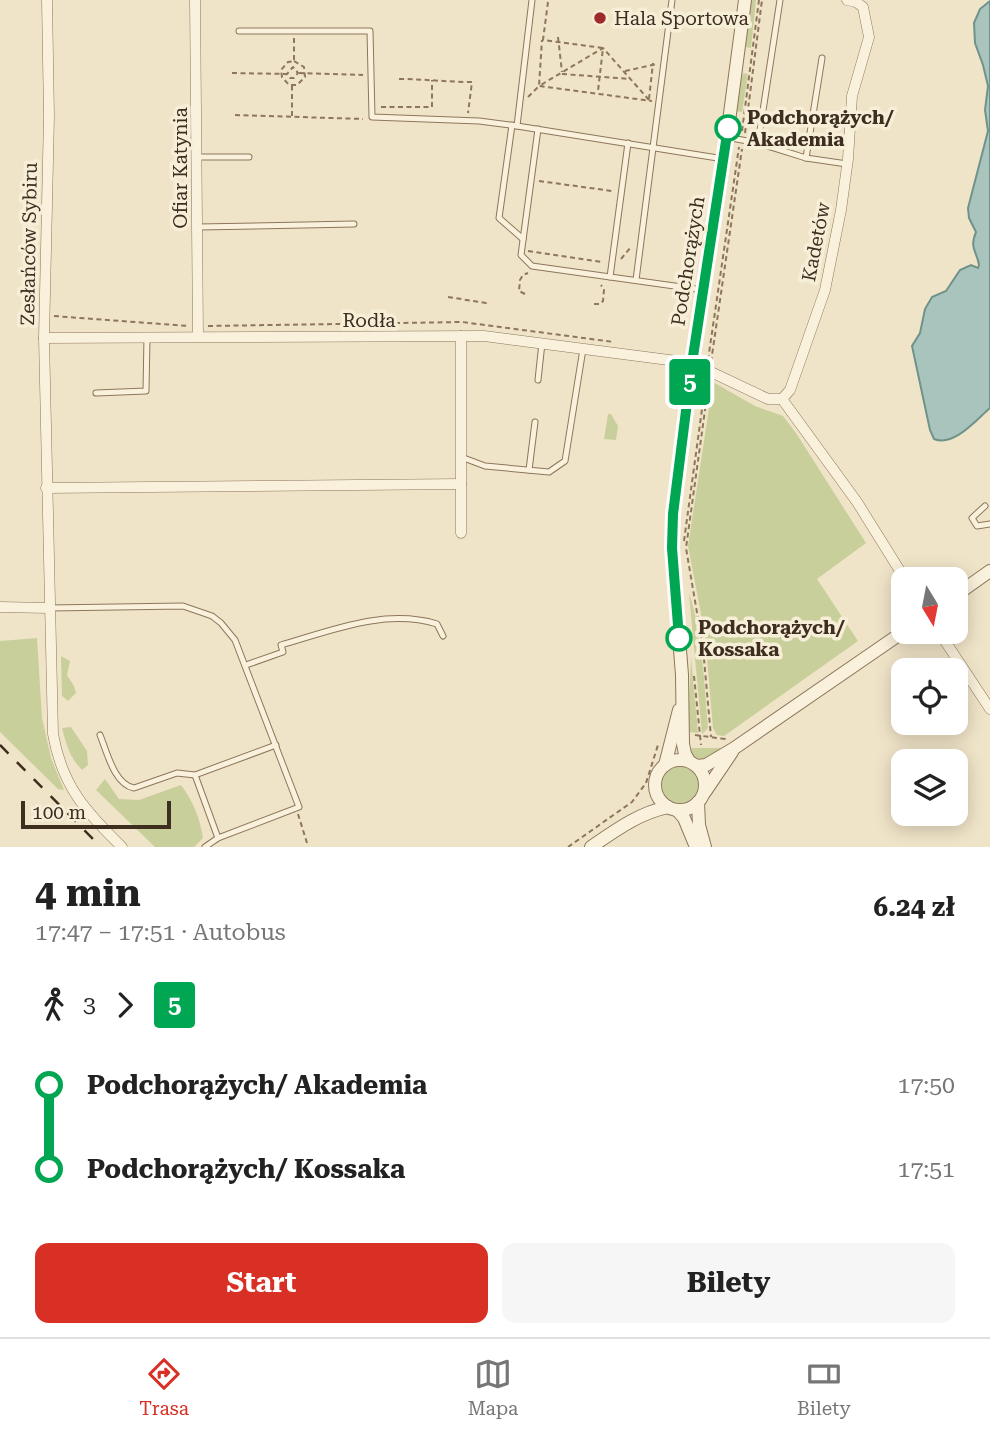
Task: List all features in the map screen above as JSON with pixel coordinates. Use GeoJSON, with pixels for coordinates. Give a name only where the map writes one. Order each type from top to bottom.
{"type":"FeatureCollection","features":[{"type":"Feature","properties":{"kind":"street","name":"Zesłańców Sybiru"},"geometry":{"type":"LineString","coordinates":[[47,0],[49,116],[44,338],[52,720],[59,760],[79,800],[122,847]]}},
{"type":"Feature","properties":{"kind":"street","name":"Ofiar Katynia"},"geometry":{"type":"LineString","coordinates":[[195,0],[198,336]]}},
{"type":"Feature","properties":{"kind":"street","name":"Podchorążych"},"geometry":{"type":"LineString","coordinates":[[693,763],[684,750],[672,529],[692,363],[724,159],[745,0]]}},
{"type":"Feature","properties":{"kind":"street","name":"Kadetów"},"geometry":{"type":"LineString","coordinates":[[782,399],[790,390],[825,290],[847,164],[852,96],[869,37],[863,7],[847,0]]}},
{"type":"Feature","properties":{"kind":"street"},"geometry":{"type":"LineString","coordinates":[[461,336],[461,533]]}},
{"type":"Feature","properties":{"kind":"street","name":"Rodła"},"geometry":{"type":"LineString","coordinates":[[44,338],[484,336],[692,363]]}},
{"type":"Feature","properties":{"kind":"street"},"geometry":{"type":"LineString","coordinates":[[692,363],[756,394],[775,400],[782,399],[857,502],[898,567]]}},
{"type":"Feature","properties":{"kind":"street"},"geometry":{"type":"LineString","coordinates":[[46,488],[461,484]]}},
{"type":"Feature","properties":{"kind":"street"},"geometry":{"type":"LineString","coordinates":[[968,587],[990,571]]}},
{"type":"Feature","properties":{"kind":"street"},"geometry":{"type":"LineString","coordinates":[[0,607],[49,608]]}},
{"type":"Feature","properties":{"kind":"street"},"geometry":{"type":"LineString","coordinates":[[696,847],[684,818],[658,797],[656,779],[665,765],[673,761],[706,765],[729,744],[891,640]]}},
{"type":"Feature","properties":{"kind":"street"},"geometry":{"type":"LineString","coordinates":[[947,644],[990,709]]}},
{"type":"Feature","properties":{"kind":"street","name":"Podchorążych"},"geometry":{"type":"LineString","coordinates":[[665,765],[682,696]]}},
{"type":"Feature","properties":{"kind":"street"},"geometry":{"type":"LineString","coordinates":[[592,847],[626,823],[652,810],[689,809],[701,799],[729,744]]}},
{"type":"Feature","properties":{"kind":"street"},"geometry":{"type":"LineString","coordinates":[[693,763],[705,780],[699,825],[705,847]]}},
{"type":"Feature","properties":{"kind":"street"},"geometry":{"type":"LineString","coordinates":[[626,823],[643,806],[655,788]]}},
{"type":"Feature","properties":{"kind":"lane"},"geometry":{"type":"LineString","coordinates":[[523,239],[499,218],[519,106],[532,0]]}},
{"type":"Feature","properties":{"kind":"lane"},"geometry":{"type":"LineString","coordinates":[[636,280],[672,0]]}},
{"type":"Feature","properties":{"kind":"lane"},"geometry":{"type":"LineString","coordinates":[[758,143],[780,0]]}},
{"type":"Feature","properties":{"kind":"lane"},"geometry":{"type":"LineString","coordinates":[[239,31],[370,31],[372,117],[479,121],[724,159]]}},
{"type":"Feature","properties":{"kind":"lane"},"geometry":{"type":"LineString","coordinates":[[807,158],[822,58]]}},
{"type":"Feature","properties":{"kind":"lane"},"geometry":{"type":"LineString","coordinates":[[538,129],[521,255],[532,266],[703,290]]}},
{"type":"Feature","properties":{"kind":"lane"},"geometry":{"type":"LineString","coordinates":[[726,137],[758,143],[807,158],[847,164]]}},
{"type":"Feature","properties":{"kind":"lane"},"geometry":{"type":"LineString","coordinates":[[610,277],[628,144]]}},
{"type":"Feature","properties":{"kind":"lane"},"geometry":{"type":"LineString","coordinates":[[196,157],[249,157]]}},
{"type":"Feature","properties":{"kind":"lane"},"geometry":{"type":"LineString","coordinates":[[198,226],[354,224]]}},
{"type":"Feature","properties":{"kind":"lane"},"geometry":{"type":"LineString","coordinates":[[96,393],[146,391],[147,337]]}},
{"type":"Feature","properties":{"kind":"lane"},"geometry":{"type":"LineString","coordinates":[[538,380],[542,343]]}},
{"type":"Feature","properties":{"kind":"lane"},"geometry":{"type":"LineString","coordinates":[[461,457],[485,466],[549,472],[565,460],[583,349]]}},
{"type":"Feature","properties":{"kind":"lane"},"geometry":{"type":"LineString","coordinates":[[529,470],[536,422]]}},
{"type":"Feature","properties":{"kind":"lane"},"geometry":{"type":"LineString","coordinates":[[985,506],[972,517],[977,526],[990,524]]}},
{"type":"Feature","properties":{"kind":"lane"},"geometry":{"type":"LineString","coordinates":[[49,608],[171,605],[194,608],[212,616],[228,631],[246,665],[299,807],[218,838],[205,847]]}},
{"type":"Feature","properties":{"kind":"lane"},"geometry":{"type":"LineString","coordinates":[[246,665],[283,652],[281,645],[368,620],[422,620],[437,624],[443,636]]}},
{"type":"Feature","properties":{"kind":"lane"},"geometry":{"type":"LineString","coordinates":[[100,735],[119,779],[127,787],[138,788],[177,773],[195,775],[276,744]]}},
{"type":"Feature","properties":{"kind":"lane"},"geometry":{"type":"LineString","coordinates":[[195,775],[218,838]]}},
{"type":"Feature","properties":{"kind":"path"},"geometry":{"type":"LineString","coordinates":[[743,133],[760,0]]}},
{"type":"Feature","properties":{"kind":"path"},"geometry":{"type":"LineString","coordinates":[[548,2],[543,40],[604,48],[649,100]]}},
{"type":"Feature","properties":{"kind":"path"},"geometry":{"type":"LineString","coordinates":[[293,61],[294,28]]}},
{"type":"Feature","properties":{"kind":"path"},"geometry":{"type":"LineString","coordinates":[[558,37],[561,73]]}},
{"type":"Feature","properties":{"kind":"path"},"geometry":{"type":"LineString","coordinates":[[539,86],[542,40]]}},
{"type":"Feature","properties":{"kind":"path"},"geometry":{"type":"LineString","coordinates":[[519,106],[539,86],[604,48]]}},
{"type":"Feature","properties":{"kind":"path"},"geometry":{"type":"LineString","coordinates":[[598,93],[604,48]]}},
{"type":"Feature","properties":{"kind":"path"},"geometry":{"type":"LineString","coordinates":[[293,61],[300,63],[306,74],[300,83],[292,85],[287,84],[281,74],[287,63],[293,61]]}},
{"type":"Feature","properties":{"kind":"path"},"geometry":{"type":"LineString","coordinates":[[287,63],[290,68]]}},
{"type":"Feature","properties":{"kind":"path"},"geometry":{"type":"LineString","coordinates":[[296,68],[300,63]]}},
{"type":"Feature","properties":{"kind":"path"},"geometry":{"type":"LineString","coordinates":[[624,71],[653,64],[649,100]]}},
{"type":"Feature","properties":{"kind":"path"},"geometry":{"type":"LineString","coordinates":[[290,68],[296,68]]}},
{"type":"Feature","properties":{"kind":"path"},"geometry":{"type":"LineString","coordinates":[[287,74],[290,68]]}},
{"type":"Feature","properties":{"kind":"path"},"geometry":{"type":"LineString","coordinates":[[296,68],[298,74]]}},
{"type":"Feature","properties":{"kind":"path"},"geometry":{"type":"LineString","coordinates":[[232,73],[287,74]]}},
{"type":"Feature","properties":{"kind":"path"},"geometry":{"type":"LineString","coordinates":[[561,73],[631,79]]}},
{"type":"Feature","properties":{"kind":"path"},"geometry":{"type":"LineString","coordinates":[[287,74],[290,78]]}},
{"type":"Feature","properties":{"kind":"path"},"geometry":{"type":"LineString","coordinates":[[298,74],[371,75]]}},
{"type":"Feature","properties":{"kind":"path"},"geometry":{"type":"LineString","coordinates":[[295,78],[298,74]]}},
{"type":"Feature","properties":{"kind":"path"},"geometry":{"type":"LineString","coordinates":[[287,84],[290,78]]}},
{"type":"Feature","properties":{"kind":"path"},"geometry":{"type":"LineString","coordinates":[[290,78],[295,78],[300,83]]}},
{"type":"Feature","properties":{"kind":"path"},"geometry":{"type":"LineString","coordinates":[[399,79],[472,82],[468,113]]}},
{"type":"Feature","properties":{"kind":"path"},"geometry":{"type":"LineString","coordinates":[[375,107],[432,107],[432,79]]}},
{"type":"Feature","properties":{"kind":"path"},"geometry":{"type":"LineString","coordinates":[[292,85],[292,117]]}},
{"type":"Feature","properties":{"kind":"path"},"geometry":{"type":"LineString","coordinates":[[539,86],[649,100]]}},
{"type":"Feature","properties":{"kind":"path"},"geometry":{"type":"LineString","coordinates":[[235,115],[375,117]]}},
{"type":"Feature","properties":{"kind":"path"},"geometry":{"type":"LineString","coordinates":[[709,368],[741,143]]}},
{"type":"Feature","properties":{"kind":"path"},"geometry":{"type":"LineString","coordinates":[[539,181],[613,191]]}},
{"type":"Feature","properties":{"kind":"path"},"geometry":{"type":"LineString","coordinates":[[615,264],[634,244]]}},
{"type":"Feature","properties":{"kind":"path"},"geometry":{"type":"LineString","coordinates":[[528,251],[603,262]]}},
{"type":"Feature","properties":{"kind":"path"},"geometry":{"type":"LineString","coordinates":[[525,294],[519,291],[520,280],[523,275],[531,272]]}},
{"type":"Feature","properties":{"kind":"path"},"geometry":{"type":"LineString","coordinates":[[594,304],[603,302],[604,295],[601,284],[596,282]]}},
{"type":"Feature","properties":{"kind":"path"},"geometry":{"type":"LineString","coordinates":[[469,300],[470,295]]}},
{"type":"Feature","properties":{"kind":"path"},"geometry":{"type":"LineString","coordinates":[[448,297],[486,303],[487,299]]}},
{"type":"Feature","properties":{"kind":"path"},"geometry":{"type":"LineString","coordinates":[[684,546],[708,378],[686,548],[703,648],[711,737]]}},
{"type":"Feature","properties":{"kind":"path"},"geometry":{"type":"LineString","coordinates":[[686,734],[711,737],[729,744]]}},
{"type":"Feature","properties":{"kind":"path"},"geometry":{"type":"LineString","coordinates":[[568,847],[632,802],[646,783],[659,740]]}},
{"type":"Feature","properties":{"kind":"path"},"geometry":{"type":"LineString","coordinates":[[296,808],[307,843]]}},
{"type":"Feature","properties":{"kind":"green space"},"geometry":{"type":"Polygon","coordinates":[[[749,0],[756,0],[751,48],[745,47],[749,0]]]}},
{"type":"Feature","properties":{"kind":"green space"},"geometry":{"type":"Polygon","coordinates":[[[743,73],[748,74],[742,112],[734,111],[743,73]]]}},
{"type":"Feature","properties":{"kind":"green space"},"geometry":{"type":"Polygon","coordinates":[[[713,382],[755,406],[783,416],[866,543],[817,579],[858,641],[724,736],[717,735],[713,728],[705,635],[688,546],[713,382]]]}},
{"type":"Feature","properties":{"kind":"green space"},"geometry":{"type":"Polygon","coordinates":[[[608,414],[611,414],[618,426],[616,440],[604,439],[608,414]]]}},
{"type":"Feature","properties":{"kind":"green space"},"geometry":{"type":"Polygon","coordinates":[[[689,593],[694,609],[704,677],[708,728],[702,734],[689,593]]]}},
{"type":"Feature","properties":{"kind":"green space"},"geometry":{"type":"Polygon","coordinates":[[[37,638],[42,718],[51,758],[64,790],[58,789],[0,732],[0,641],[37,638]]]}},
{"type":"Feature","properties":{"kind":"green space"},"geometry":{"type":"Polygon","coordinates":[[[61,656],[70,661],[67,675],[76,693],[68,701],[62,696],[61,656]]]}},
{"type":"Feature","properties":{"kind":"green space"},"geometry":{"type":"Polygon","coordinates":[[[691,657],[698,733],[688,732],[691,657]]]}},
{"type":"Feature","properties":{"kind":"green space"},"geometry":{"type":"Polygon","coordinates":[[[71,727],[87,751],[88,765],[82,770],[71,756],[62,728],[71,727]]]}},
{"type":"Feature","properties":{"kind":"green space"},"geometry":{"type":"Polygon","coordinates":[[[689,748],[727,748],[705,760],[695,757],[689,748]]]}},
{"type":"Feature","properties":{"kind":"green space"},"geometry":{"type":"Polygon","coordinates":[[[680,767],[693,772],[698,785],[693,798],[680,803],[667,798],[662,785],[667,772],[680,767]]]}},
{"type":"Feature","properties":{"kind":"green space"},"geometry":{"type":"Polygon","coordinates":[[[105,779],[119,799],[139,800],[181,785],[195,810],[203,838],[194,847],[155,847],[96,790],[105,779]]]}},
{"type":"Feature","properties":{"kind":"water"},"geometry":{"type":"Polygon","coordinates":[[[990,1],[990,408],[957,436],[942,440],[934,439],[930,430],[912,346],[920,333],[925,309],[932,297],[946,291],[960,270],[971,265],[978,268],[979,265],[973,246],[976,232],[969,218],[968,208],[988,131],[985,110],[988,86],[975,43],[974,23],[980,9],[990,1]]]}},
{"type":"Feature","properties":{"kind":"railway"},"geometry":{"type":"LineString","coordinates":[[0,745],[101,847]]}},
{"type":"Feature","properties":{"kind":"bus line","name":"5"},"geometry":{"type":"LineString","coordinates":[[679,638],[672,548],[673,514],[692,363],[728,128]]}},
{"type":"Feature","properties":{"kind":"place","name":"Hala Sportowa"},"geometry":{"type":"Point","coordinates":[600,18]}},
{"type":"Feature","properties":{"kind":"place","name":"Podchorążych/ Akademia"},"geometry":{"type":"Point","coordinates":[728,128]}},
{"type":"Feature","properties":{"kind":"place","name":"Podchorążych/ Kossaka"},"geometry":{"type":"Point","coordinates":[679,638]}}]}
